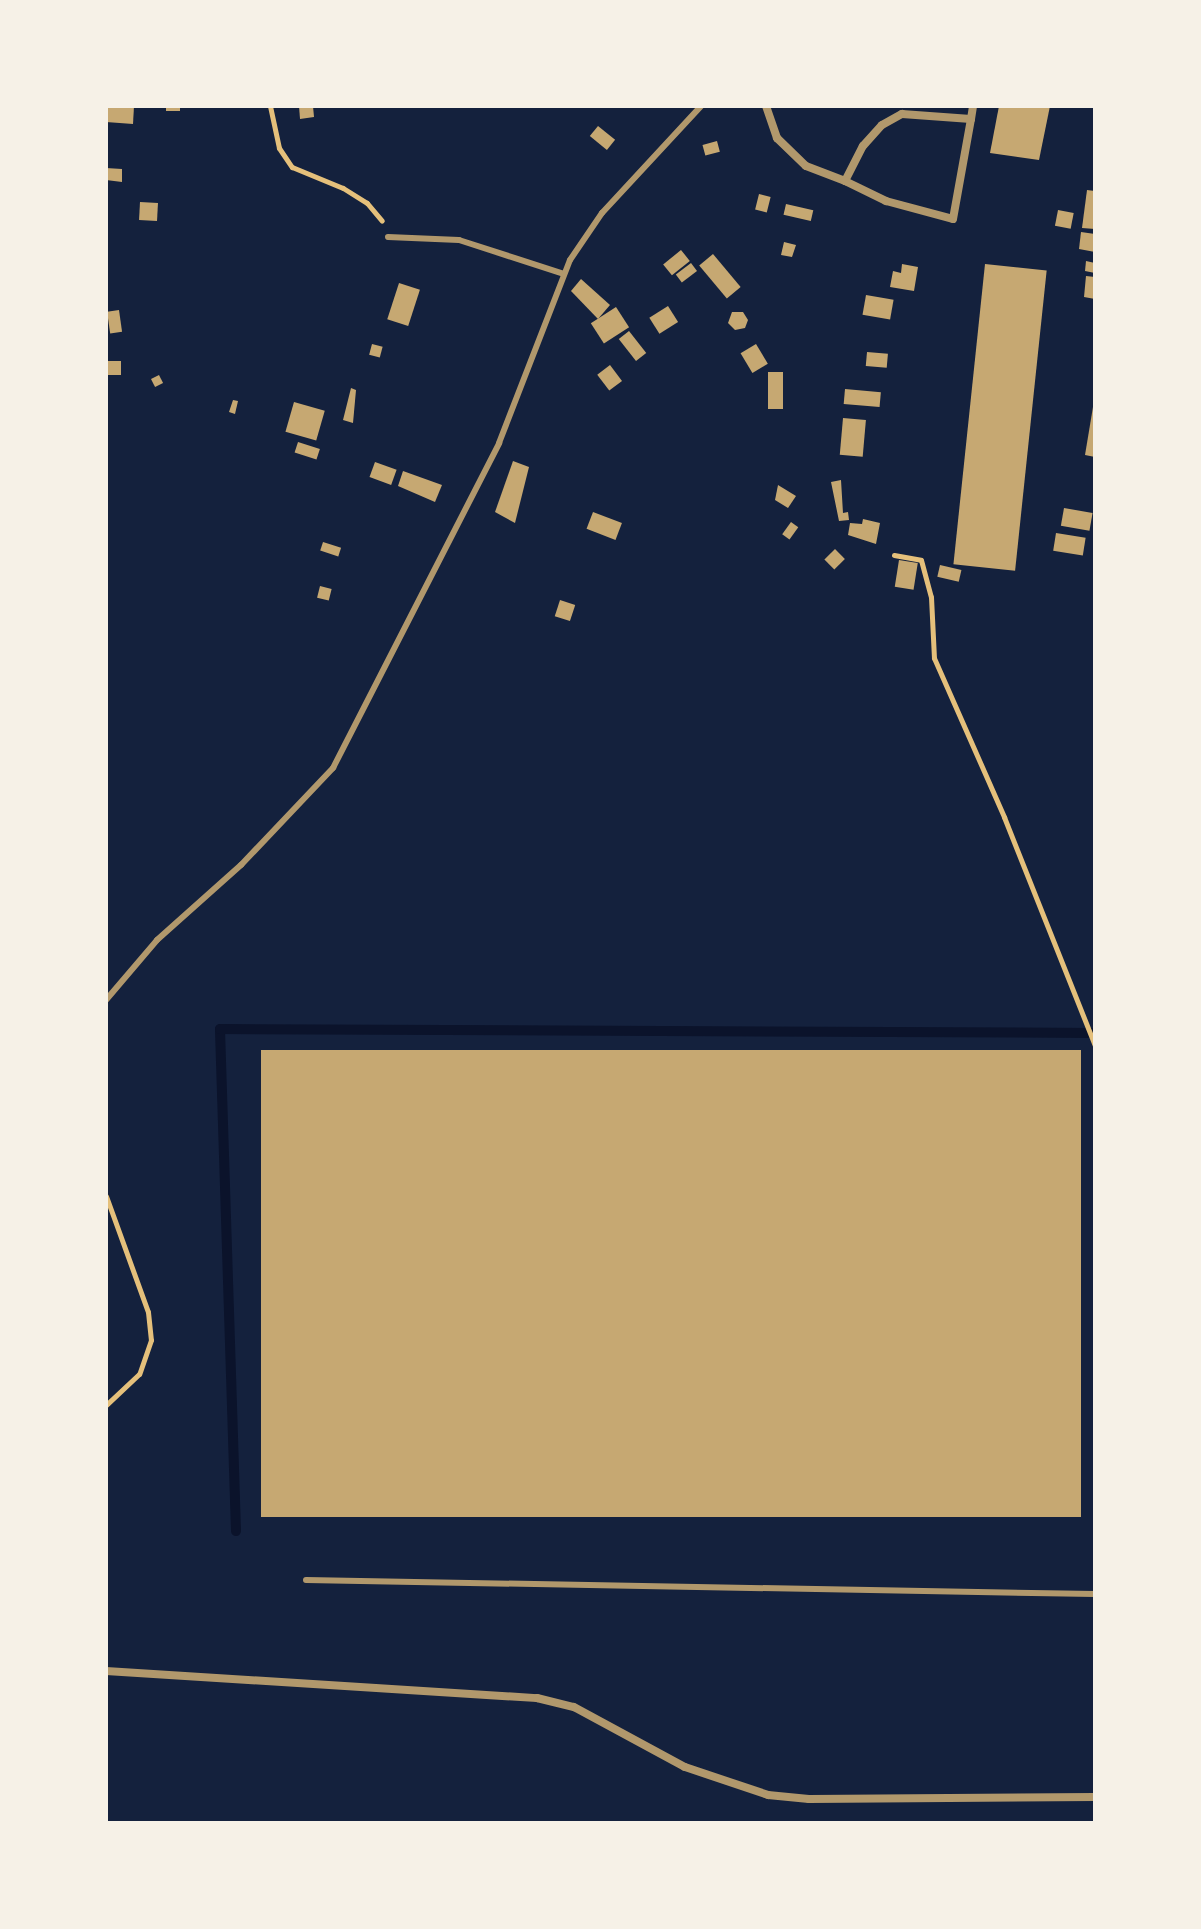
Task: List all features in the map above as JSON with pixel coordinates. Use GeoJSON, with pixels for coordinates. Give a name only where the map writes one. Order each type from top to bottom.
{"type":"FeatureCollection","features":[{"type":"Feature","properties":{"kind":"street"},"geometry":{"type":"LineString","coordinates":[[766,106],[777,138],[806,166],[886,201],[953,219],[973,106]]}},
{"type":"Feature","properties":{"kind":"street"},"geometry":{"type":"LineString","coordinates":[[845,181],[863,146],[882,125],[902,114],[971,119]]}},
{"type":"Feature","properties":{"kind":"street"},"geometry":{"type":"LineString","coordinates":[[106,1671],[537,1698],[574,1707],[685,1767],[768,1795],[1095,1797]]}},
{"type":"Feature","properties":{"kind":"lane"},"geometry":{"type":"LineString","coordinates":[[106,1000],[157,940],[241,865],[333,768],[499,443],[564,274],[602,213],[701,106]]}},
{"type":"Feature","properties":{"kind":"lane"},"geometry":{"type":"LineString","coordinates":[[388,237],[459,240],[564,274]]}},
{"type":"Feature","properties":{"kind":"lane"},"geometry":{"type":"LineString","coordinates":[[306,1580],[1095,1594]]}},
{"type":"Feature","properties":{"kind":"path"},"geometry":{"type":"LineString","coordinates":[[270,106],[279,148],[292,167],[367,203],[388,237]]}},
{"type":"Feature","properties":{"kind":"path"},"geometry":{"type":"LineString","coordinates":[[894,555],[921,560],[931,597],[934,658],[1004,817],[1095,1046]]}},
{"type":"Feature","properties":{"kind":"path"},"geometry":{"type":"LineString","coordinates":[[106,1196],[148,1312],[151,1340],[139,1374],[106,1405]]}},
{"type":"Feature","properties":{"kind":"building"},"geometry":{"type":"Polygon","coordinates":[[[106,106],[134,106],[133,124],[106,122],[106,106]]]}},
{"type":"Feature","properties":{"kind":"building"},"geometry":{"type":"Polygon","coordinates":[[[166,106],[180,106],[180,111],[166,111],[166,106]]]}},
{"type":"Feature","properties":{"kind":"building"},"geometry":{"type":"Polygon","coordinates":[[[299,106],[313,106],[314,117],[300,119],[299,106]]]}},
{"type":"Feature","properties":{"kind":"building"},"geometry":{"type":"Polygon","coordinates":[[[999,106],[1050,106],[1039,160],[990,153],[999,106]]]}},
{"type":"Feature","properties":{"kind":"building"},"geometry":{"type":"Polygon","coordinates":[[[598,126],[615,140],[607,150],[590,136],[598,126]]]}},
{"type":"Feature","properties":{"kind":"building"},"geometry":{"type":"Polygon","coordinates":[[[717,141],[720,152],[705,156],[703,145],[717,141]]]}},
{"type":"Feature","properties":{"kind":"building"},"geometry":{"type":"Polygon","coordinates":[[[106,168],[122,169],[122,182],[106,180],[106,168]]]}},
{"type":"Feature","properties":{"kind":"building"},"geometry":{"type":"Polygon","coordinates":[[[1087,190],[1095,191],[1095,229],[1082,228],[1087,190]]]}},
{"type":"Feature","properties":{"kind":"building"},"geometry":{"type":"Polygon","coordinates":[[[759,194],[771,197],[767,212],[755,210],[759,194]]]}},
{"type":"Feature","properties":{"kind":"building"},"geometry":{"type":"Polygon","coordinates":[[[140,202],[158,203],[157,221],[139,220],[140,202]]]}},
{"type":"Feature","properties":{"kind":"building"},"geometry":{"type":"Polygon","coordinates":[[[786,204],[813,210],[811,221],[784,215],[786,204]]]}},
{"type":"Feature","properties":{"kind":"building"},"geometry":{"type":"Polygon","coordinates":[[[1058,210],[1074,213],[1071,229],[1055,226],[1058,210]]]}},
{"type":"Feature","properties":{"kind":"building"},"geometry":{"type":"Polygon","coordinates":[[[1081,232],[1095,234],[1095,252],[1079,249],[1081,232]]]}},
{"type":"Feature","properties":{"kind":"building"},"geometry":{"type":"Polygon","coordinates":[[[784,242],[796,245],[792,257],[781,255],[784,242]]]}},
{"type":"Feature","properties":{"kind":"building"},"geometry":{"type":"Polygon","coordinates":[[[681,250],[690,261],[672,275],[663,264],[681,250]]]}},
{"type":"Feature","properties":{"kind":"building"},"geometry":{"type":"Polygon","coordinates":[[[713,254],[741,287],[727,299],[699,266],[713,254]]]}},
{"type":"Feature","properties":{"kind":"building"},"geometry":{"type":"Polygon","coordinates":[[[1086,261],[1095,263],[1095,273],[1085,271],[1086,261]]]}},
{"type":"Feature","properties":{"kind":"building"},"geometry":{"type":"Polygon","coordinates":[[[691,263],[697,271],[682,282],[676,274],[691,263]]]}},
{"type":"Feature","properties":{"kind":"building"},"geometry":{"type":"Polygon","coordinates":[[[902,264],[918,267],[914,291],[890,287],[893,271],[901,273],[902,264]]]}},
{"type":"Feature","properties":{"kind":"building"},"geometry":{"type":"Polygon","coordinates":[[[985,264],[1047,270],[1015,571],[953,564],[985,264]]]}},
{"type":"Feature","properties":{"kind":"building"},"geometry":{"type":"Polygon","coordinates":[[[1086,276],[1095,277],[1095,299],[1084,297],[1086,276]]]}},
{"type":"Feature","properties":{"kind":"building"},"geometry":{"type":"Polygon","coordinates":[[[581,279],[610,305],[598,319],[571,291],[581,279]]]}},
{"type":"Feature","properties":{"kind":"building"},"geometry":{"type":"Polygon","coordinates":[[[399,283],[420,290],[408,326],[387,319],[399,283]]]}},
{"type":"Feature","properties":{"kind":"building"},"geometry":{"type":"Polygon","coordinates":[[[866,295],[894,300],[890,320],[863,315],[866,295]]]}},
{"type":"Feature","properties":{"kind":"building"},"geometry":{"type":"Polygon","coordinates":[[[668,306],[678,322],[659,334],[649,318],[668,306]]]}},
{"type":"Feature","properties":{"kind":"building"},"geometry":{"type":"Polygon","coordinates":[[[616,307],[629,327],[604,343],[591,323],[616,307]]]}},
{"type":"Feature","properties":{"kind":"building"},"geometry":{"type":"Polygon","coordinates":[[[119,310],[122,332],[110,333],[107,312],[119,310]]]}},
{"type":"Feature","properties":{"kind":"building"},"geometry":{"type":"Polygon","coordinates":[[[732,312],[743,312],[748,320],[745,328],[735,330],[728,323],[732,312]]]}},
{"type":"Feature","properties":{"kind":"building"},"geometry":{"type":"Polygon","coordinates":[[[629,331],[646,353],[636,361],[619,339],[629,331]]]}},
{"type":"Feature","properties":{"kind":"building"},"geometry":{"type":"Polygon","coordinates":[[[372,344],[383,347],[380,357],[369,355],[372,344]]]}},
{"type":"Feature","properties":{"kind":"building"},"geometry":{"type":"Polygon","coordinates":[[[756,344],[768,364],[752,373],[741,353],[756,344]]]}},
{"type":"Feature","properties":{"kind":"building"},"geometry":{"type":"Polygon","coordinates":[[[867,352],[888,354],[887,368],[866,366],[867,352]]]}},
{"type":"Feature","properties":{"kind":"building"},"geometry":{"type":"Polygon","coordinates":[[[106,361],[121,361],[121,375],[106,375],[106,361]]]}},
{"type":"Feature","properties":{"kind":"building"},"geometry":{"type":"Polygon","coordinates":[[[610,365],[622,381],[609,391],[597,375],[610,365]]]}},
{"type":"Feature","properties":{"kind":"building"},"geometry":{"type":"Polygon","coordinates":[[[768,372],[783,372],[783,409],[768,409],[768,372]]]}},
{"type":"Feature","properties":{"kind":"building"},"geometry":{"type":"Polygon","coordinates":[[[159,375],[163,383],[155,387],[151,379],[159,375]]]}},
{"type":"Feature","properties":{"kind":"building"},"geometry":{"type":"Polygon","coordinates":[[[351,388],[356,390],[353,423],[343,420],[351,388]]]}},
{"type":"Feature","properties":{"kind":"building"},"geometry":{"type":"Polygon","coordinates":[[[845,389],[881,392],[880,407],[844,404],[845,389]]]}},
{"type":"Feature","properties":{"kind":"building"},"geometry":{"type":"Polygon","coordinates":[[[233,400],[238,401],[235,414],[229,412],[233,400]]]}},
{"type":"Feature","properties":{"kind":"building"},"geometry":{"type":"Polygon","coordinates":[[[294,402],[325,411],[316,441],[285,432],[294,402]]]}},
{"type":"Feature","properties":{"kind":"building"},"geometry":{"type":"Polygon","coordinates":[[[1095,407],[1095,457],[1085,455],[1095,407]]]}},
{"type":"Feature","properties":{"kind":"building"},"geometry":{"type":"Polygon","coordinates":[[[843,418],[866,420],[863,457],[840,455],[843,418]]]}},
{"type":"Feature","properties":{"kind":"building"},"geometry":{"type":"Polygon","coordinates":[[[298,442],[320,449],[316,460],[295,452],[298,442]]]}},
{"type":"Feature","properties":{"kind":"building"},"geometry":{"type":"Polygon","coordinates":[[[513,461],[529,467],[515,523],[495,512],[513,461]]]}},
{"type":"Feature","properties":{"kind":"building"},"geometry":{"type":"Polygon","coordinates":[[[375,462],[397,470],[391,485],[370,477],[375,462]]]}},
{"type":"Feature","properties":{"kind":"building"},"geometry":{"type":"Polygon","coordinates":[[[403,471],[442,485],[435,502],[398,486],[403,471]]]}},
{"type":"Feature","properties":{"kind":"building"},"geometry":{"type":"Polygon","coordinates":[[[841,480],[843,513],[848,512],[849,520],[839,521],[831,482],[841,480]]]}},
{"type":"Feature","properties":{"kind":"building"},"geometry":{"type":"Polygon","coordinates":[[[778,485],[796,496],[788,508],[775,500],[778,485]]]}},
{"type":"Feature","properties":{"kind":"building"},"geometry":{"type":"Polygon","coordinates":[[[1064,508],[1093,513],[1089,531],[1061,526],[1064,508]]]}},
{"type":"Feature","properties":{"kind":"building"},"geometry":{"type":"Polygon","coordinates":[[[593,512],[622,523],[615,540],[587,529],[593,512]]]}},
{"type":"Feature","properties":{"kind":"building"},"geometry":{"type":"Polygon","coordinates":[[[863,519],[880,523],[876,544],[848,535],[850,523],[862,524],[863,519]]]}},
{"type":"Feature","properties":{"kind":"building"},"geometry":{"type":"Polygon","coordinates":[[[791,522],[798,527],[789,539],[782,534],[791,522]]]}},
{"type":"Feature","properties":{"kind":"building"},"geometry":{"type":"Polygon","coordinates":[[[1056,533],[1086,538],[1083,555],[1053,551],[1056,533]]]}},
{"type":"Feature","properties":{"kind":"building"},"geometry":{"type":"Polygon","coordinates":[[[323,542],[341,548],[338,556],[320,551],[323,542]]]}},
{"type":"Feature","properties":{"kind":"building"},"geometry":{"type":"Polygon","coordinates":[[[835,549],[845,559],[834,570],[824,560],[835,549]]]}},
{"type":"Feature","properties":{"kind":"building"},"geometry":{"type":"Polygon","coordinates":[[[899,560],[918,563],[914,590],[895,587],[899,560]]]}},
{"type":"Feature","properties":{"kind":"building"},"geometry":{"type":"Polygon","coordinates":[[[940,565],[961,570],[959,582],[937,577],[940,565]]]}},
{"type":"Feature","properties":{"kind":"building"},"geometry":{"type":"Polygon","coordinates":[[[320,586],[332,589],[329,601],[317,598],[320,586]]]}},
{"type":"Feature","properties":{"kind":"building"},"geometry":{"type":"Polygon","coordinates":[[[560,600],[575,605],[570,621],[555,616],[560,600]]]}},
{"type":"Feature","properties":{"kind":"building"},"geometry":{"type":"Polygon","coordinates":[[[261,1050],[1081,1050],[1081,1517],[261,1517],[261,1050]]]}},
{"type":"Feature","properties":{"kind":"waterway"},"geometry":{"type":"LineString","coordinates":[[236,1531],[220,1029],[1095,1033]]}}]}
